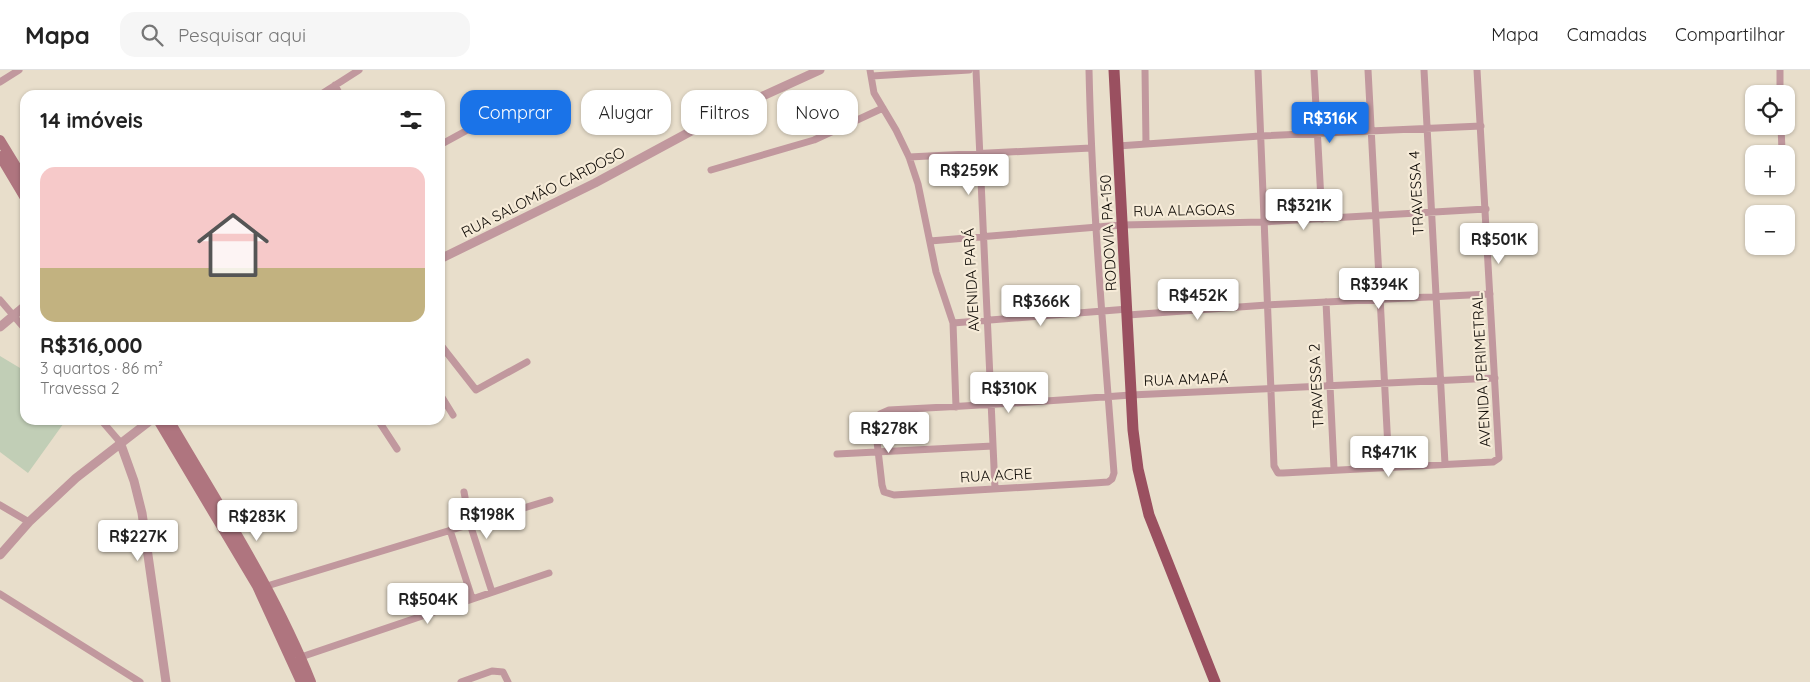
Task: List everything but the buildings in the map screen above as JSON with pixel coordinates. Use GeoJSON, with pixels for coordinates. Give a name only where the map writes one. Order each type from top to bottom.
{"type":"FeatureCollection","features":[{"type":"Feature","properties":{"kind":"highway","name":"RODOVIA PA-150"},"geometry":{"type":"LineString","coordinates":[[1114,70],[1131,395],[1142,492],[1215,682]]}},
{"type":"Feature","properties":{"kind":"main road"},"geometry":{"type":"LineString","coordinates":[[0,140],[20,173]]}},
{"type":"Feature","properties":{"kind":"main road"},"geometry":{"type":"LineString","coordinates":[[0,156],[20,190]]}},
{"type":"Feature","properties":{"kind":"main road"},"geometry":{"type":"LineString","coordinates":[[161,425],[253,579],[301,682]]}},
{"type":"Feature","properties":{"kind":"main road"},"geometry":{"type":"LineString","coordinates":[[172,425],[267,586],[311,682]]}},
{"type":"Feature","properties":{"kind":"street"},"geometry":{"type":"LineString","coordinates":[[0,82],[19,70]]}},
{"type":"Feature","properties":{"kind":"street"},"geometry":{"type":"LineString","coordinates":[[328,90],[359,70]]}},
{"type":"Feature","properties":{"kind":"street","name":"RUA SALOMÃO CARDOSO"},"geometry":{"type":"LineString","coordinates":[[445,257],[586,187],[721,115],[820,70]]}},
{"type":"Feature","properties":{"kind":"street"},"geometry":{"type":"LineString","coordinates":[[956,407],[953,323],[936,272],[918,184],[909,157],[872,88],[871,73],[969,70]]}},
{"type":"Feature","properties":{"kind":"street","name":"AVENIDA PARÁ"},"geometry":{"type":"LineString","coordinates":[[976,70],[978,154],[988,320],[995,489]]}},
{"type":"Feature","properties":{"kind":"street"},"geometry":{"type":"LineString","coordinates":[[1089,70],[1091,148],[1101,311],[1109,397]]}},
{"type":"Feature","properties":{"kind":"street"},"geometry":{"type":"LineString","coordinates":[[1145,70],[1146,144]]}},
{"type":"Feature","properties":{"kind":"street"},"geometry":{"type":"LineString","coordinates":[[1258,70],[1270,390],[1276,470],[1283,473],[1444,464]]}},
{"type":"Feature","properties":{"kind":"street"},"geometry":{"type":"LineString","coordinates":[[1314,70],[1322,219]]}},
{"type":"Feature","properties":{"kind":"street"},"geometry":{"type":"LineString","coordinates":[[1368,70],[1389,467]]}},
{"type":"Feature","properties":{"kind":"street","name":"TRAVESSA 4"},"geometry":{"type":"LineString","coordinates":[[1424,70],[1444,464]]}},
{"type":"Feature","properties":{"kind":"street","name":"AVENIDA PERIMETRAL"},"geometry":{"type":"LineString","coordinates":[[1444,464],[1495,462],[1499,458],[1477,70]]}},
{"type":"Feature","properties":{"kind":"street"},"geometry":{"type":"LineString","coordinates":[[1780,70],[1780,85]]}},
{"type":"Feature","properties":{"kind":"street"},"geometry":{"type":"LineString","coordinates":[[335,85],[338,90]]}},
{"type":"Feature","properties":{"kind":"street"},"geometry":{"type":"LineString","coordinates":[[711,170],[808,142],[882,108]]}},
{"type":"Feature","properties":{"kind":"street"},"geometry":{"type":"LineString","coordinates":[[1118,146],[1260,136],[1481,126]]}},
{"type":"Feature","properties":{"kind":"street"},"geometry":{"type":"LineString","coordinates":[[445,142],[460,134]]}},
{"type":"Feature","properties":{"kind":"street"},"geometry":{"type":"LineString","coordinates":[[909,157],[1091,148]]}},
{"type":"Feature","properties":{"kind":"street","name":"RUA ALAGOAS"},"geometry":{"type":"LineString","coordinates":[[1097,228],[1122,225],[1263,222],[1486,209]]}},
{"type":"Feature","properties":{"kind":"street"},"geometry":{"type":"LineString","coordinates":[[930,241],[1097,228]]}},
{"type":"Feature","properties":{"kind":"street"},"geometry":{"type":"LineString","coordinates":[[953,323],[1101,311],[1128,312],[1490,294]]}},
{"type":"Feature","properties":{"kind":"street"},"geometry":{"type":"LineString","coordinates":[[0,300],[20,324]]}},
{"type":"Feature","properties":{"kind":"street","name":"TRAVESSA 2"},"geometry":{"type":"LineString","coordinates":[[1326,302],[1334,469]]}},
{"type":"Feature","properties":{"kind":"street"},"geometry":{"type":"LineString","coordinates":[[0,327],[20,311]]}},
{"type":"Feature","properties":{"kind":"street"},"geometry":{"type":"LineString","coordinates":[[445,350],[476,390],[527,362]]}},
{"type":"Feature","properties":{"kind":"street","name":"RUA AMAPÁ"},"geometry":{"type":"LineString","coordinates":[[878,453],[875,424],[880,414],[889,410],[1131,395],[1495,378]]}},
{"type":"Feature","properties":{"kind":"street","name":"RUA ACRE"},"geometry":{"type":"LineString","coordinates":[[878,453],[883,489],[887,494],[894,495],[1108,482],[1112,479],[1109,397]]}},
{"type":"Feature","properties":{"kind":"street"},"geometry":{"type":"LineString","coordinates":[[445,402],[453,414]]}},
{"type":"Feature","properties":{"kind":"street"},"geometry":{"type":"LineString","coordinates":[[105,425],[120,442],[134,481],[142,513],[166,682]]}},
{"type":"Feature","properties":{"kind":"street"},"geometry":{"type":"LineString","coordinates":[[0,555],[29,522],[76,478],[144,425]]}},
{"type":"Feature","properties":{"kind":"street"},"geometry":{"type":"LineString","coordinates":[[381,425],[397,449]]}},
{"type":"Feature","properties":{"kind":"street"},"geometry":{"type":"LineString","coordinates":[[837,454],[993,446]]}},
{"type":"Feature","properties":{"kind":"street"},"geometry":{"type":"LineString","coordinates":[[464,492],[470,524],[492,592]]}},
{"type":"Feature","properties":{"kind":"street"},"geometry":{"type":"LineString","coordinates":[[267,586],[550,500]]}},
{"type":"Feature","properties":{"kind":"street"},"geometry":{"type":"LineString","coordinates":[[0,505],[29,522]]}},
{"type":"Feature","properties":{"kind":"street"},"geometry":{"type":"LineString","coordinates":[[450,530],[472,598]]}},
{"type":"Feature","properties":{"kind":"street"},"geometry":{"type":"LineString","coordinates":[[301,657],[549,573]]}},
{"type":"Feature","properties":{"kind":"street"},"geometry":{"type":"LineString","coordinates":[[0,594],[140,682]]}},
{"type":"Feature","properties":{"kind":"street"},"geometry":{"type":"LineString","coordinates":[[460,682],[496,670],[503,672],[508,682]]}},
{"type":"Feature","properties":{"kind":"green space"},"geometry":{"type":"Polygon","coordinates":[[[0,356],[20,368],[20,425],[62,425],[28,473],[0,452],[0,356]]]}}]}
